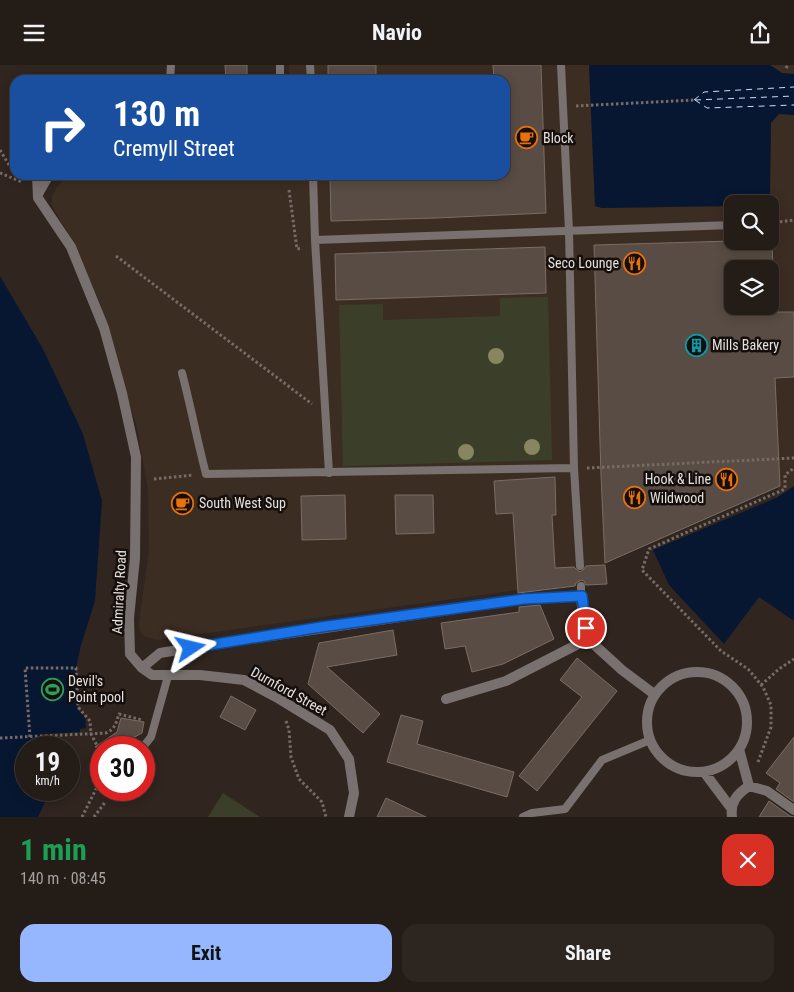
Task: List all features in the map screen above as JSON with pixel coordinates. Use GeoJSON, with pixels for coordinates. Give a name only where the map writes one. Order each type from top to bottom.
{"type":"FeatureCollection","features":[{"type":"Feature","properties":{"kind":"street"},"geometry":{"type":"LineString","coordinates":[[37,180],[38,198]]}},
{"type":"Feature","properties":{"kind":"street","name":"Admiralty Road"},"geometry":{"type":"LineString","coordinates":[[38,198],[71,247],[104,328],[122,393],[136,457],[135,558],[129,618],[130,654],[142,668]]}},
{"type":"Feature","properties":{"kind":"street"},"geometry":{"type":"LineString","coordinates":[[142,668],[160,653],[581,591],[583,618],[588,639],[622,670],[654,694]]}},
{"type":"Feature","properties":{"kind":"street"},"geometry":{"type":"LineString","coordinates":[[446,699],[506,681],[588,639]]}},
{"type":"Feature","properties":{"kind":"street","name":"Durnford Street"},"geometry":{"type":"LineString","coordinates":[[142,668],[152,675],[200,675],[244,681],[276,697],[330,730],[349,759],[354,793],[349,817]]}},
{"type":"Feature","properties":{"kind":"street"},"geometry":{"type":"LineString","coordinates":[[709,673],[725,680],[733,687],[743,702],[746,712],[747,729],[739,749],[728,762],[704,772],[681,770],[666,762],[658,755],[650,740],[647,725],[649,707],[654,694],[672,679],[684,674],[709,673]]}},
{"type":"Feature","properties":{"kind":"street"},"geometry":{"type":"LineString","coordinates":[[739,749],[749,786]]}},
{"type":"Feature","properties":{"kind":"street"},"geometry":{"type":"LineString","coordinates":[[704,772],[731,813]]}},
{"type":"Feature","properties":{"kind":"street"},"geometry":{"type":"LineString","coordinates":[[749,786],[767,791],[794,810]]}},
{"type":"Feature","properties":{"kind":"street"},"geometry":{"type":"LineString","coordinates":[[731,813],[738,794],[749,786]]}},
{"type":"Feature","properties":{"kind":"lane"},"geometry":{"type":"LineString","coordinates":[[561,65],[568,231],[574,468],[580,566]]}},
{"type":"Feature","properties":{"kind":"lane"},"geometry":{"type":"LineString","coordinates":[[38,198],[47,180]]}},
{"type":"Feature","properties":{"kind":"lane"},"geometry":{"type":"LineString","coordinates":[[313,180],[329,473]]}},
{"type":"Feature","properties":{"kind":"lane"},"geometry":{"type":"LineString","coordinates":[[315,239],[724,225]]}},
{"type":"Feature","properties":{"kind":"lane"},"geometry":{"type":"LineString","coordinates":[[182,373],[206,474],[574,468]]}},
{"type":"Feature","properties":{"kind":"lane"},"geometry":{"type":"LineString","coordinates":[[151,736],[168,676]]}},
{"type":"Feature","properties":{"kind":"lane"},"geometry":{"type":"LineString","coordinates":[[523,817],[532,813],[566,809],[602,760],[650,740]]}},
{"type":"Feature","properties":{"kind":"path"},"geometry":{"type":"LineString","coordinates":[[563,107],[694,100]]}},
{"type":"Feature","properties":{"kind":"path"},"geometry":{"type":"LineString","coordinates":[[0,150],[10,166]]}},
{"type":"Feature","properties":{"kind":"path"},"geometry":{"type":"LineString","coordinates":[[17,180],[24,183]]}},
{"type":"Feature","properties":{"kind":"path"},"geometry":{"type":"LineString","coordinates":[[289,190],[297,249]]}},
{"type":"Feature","properties":{"kind":"path"},"geometry":{"type":"LineString","coordinates":[[779,222],[794,220]]}},
{"type":"Feature","properties":{"kind":"path"},"geometry":{"type":"LineString","coordinates":[[116,257],[299,393],[325,416]]}},
{"type":"Feature","properties":{"kind":"path"},"geometry":{"type":"LineString","coordinates":[[574,468],[794,458]]}},
{"type":"Feature","properties":{"kind":"path"},"geometry":{"type":"LineString","coordinates":[[749,786],[771,727],[771,705],[761,685],[748,669],[721,651],[642,570],[649,549],[785,489],[785,475],[794,468]]}},
{"type":"Feature","properties":{"kind":"path"},"geometry":{"type":"LineString","coordinates":[[154,479],[206,474]]}},
{"type":"Feature","properties":{"kind":"path"},"geometry":{"type":"LineString","coordinates":[[761,685],[794,659]]}},
{"type":"Feature","properties":{"kind":"path"},"geometry":{"type":"LineString","coordinates":[[30,736],[25,668],[76,667],[78,707],[90,721],[91,734]]}},
{"type":"Feature","properties":{"kind":"path"},"geometry":{"type":"LineString","coordinates":[[276,697],[289,730],[292,757],[299,779],[322,802],[326,817]]}},
{"type":"Feature","properties":{"kind":"path"},"geometry":{"type":"LineString","coordinates":[[50,736],[106,733],[112,731],[118,715],[155,723]]}},
{"type":"Feature","properties":{"kind":"path"},"geometry":{"type":"LineString","coordinates":[[0,738],[15,738]]}},
{"type":"Feature","properties":{"kind":"path"},"geometry":{"type":"LineString","coordinates":[[82,817],[90,801]]}},
{"type":"Feature","properties":{"kind":"path"},"geometry":{"type":"LineString","coordinates":[[94,817],[106,801]]}},
{"type":"Feature","properties":{"kind":"shaded area"},"geometry":{"type":"Polygon","coordinates":[[[289,65],[589,65],[595,205],[602,208],[724,206],[724,250],[779,250],[779,195],[770,195],[771,123],[779,114],[794,115],[794,486],[776,498],[779,486],[614,559],[605,565],[607,584],[518,590],[157,640],[144,636],[140,631],[139,623],[149,551],[148,490],[137,428],[99,301],[67,231],[52,206],[52,196],[63,180],[510,180],[510,75],[289,75],[289,65]]]}},
{"type":"Feature","properties":{"kind":"shaded area"},"geometry":{"type":"Polygon","coordinates":[[[770,65],[794,65],[794,74],[782,73],[770,65]]]}},
{"type":"Feature","properties":{"kind":"green space"},"geometry":{"type":"Polygon","coordinates":[[[548,297],[552,460],[343,466],[339,305],[383,304],[383,320],[500,316],[500,298],[548,297]]]}},
{"type":"Feature","properties":{"kind":"green space"},"geometry":{"type":"Polygon","coordinates":[[[223,793],[260,817],[208,817],[223,793]]]}},
{"type":"Feature","properties":{"kind":"water"},"geometry":{"type":"Polygon","coordinates":[[[589,65],[770,65],[782,73],[794,74],[794,115],[779,114],[771,123],[770,195],[724,195],[724,206],[602,208],[595,206],[589,65]]]}},
{"type":"Feature","properties":{"kind":"water"},"geometry":{"type":"Polygon","coordinates":[[[0,276],[44,351],[83,434],[102,501],[95,601],[76,668],[77,709],[85,717],[86,728],[80,729],[80,732],[43,734],[43,736],[15,736],[15,801],[46,801],[38,817],[0,817],[0,276]]]}},
{"type":"Feature","properties":{"kind":"water"},"geometry":{"type":"Polygon","coordinates":[[[794,486],[794,621],[759,597],[724,644],[669,585],[653,550],[776,498],[794,486]]]}},
{"type":"Feature","properties":{"kind":"building"},"geometry":{"type":"Polygon","coordinates":[[[225,65],[247,65],[247,75],[226,75],[225,65]]]}},
{"type":"Feature","properties":{"kind":"building"},"geometry":{"type":"Polygon","coordinates":[[[328,65],[376,65],[376,75],[328,75],[328,65]]]}},
{"type":"Feature","properties":{"kind":"building"},"geometry":{"type":"Polygon","coordinates":[[[493,65],[541,65],[546,213],[331,221],[330,180],[510,180],[510,75],[494,75],[493,65]]]}},
{"type":"Feature","properties":{"kind":"building","name":"Mills Bakery"},"geometry":{"type":"Polygon","coordinates":[[[724,241],[724,250],[772,250],[773,260],[724,260],[724,315],[779,315],[779,312],[794,312],[794,377],[775,378],[780,486],[605,563],[601,475],[594,245],[724,241]]]}},
{"type":"Feature","properties":{"kind":"building"},"geometry":{"type":"Polygon","coordinates":[[[545,247],[546,293],[336,300],[335,254],[545,247]]]}},
{"type":"Feature","properties":{"kind":"building"},"geometry":{"type":"Polygon","coordinates":[[[555,477],[556,515],[552,515],[555,568],[574,567],[580,572],[586,566],[605,565],[607,584],[586,585],[581,580],[575,586],[518,593],[513,513],[496,514],[494,481],[555,477]]]}},
{"type":"Feature","properties":{"kind":"building"},"geometry":{"type":"Polygon","coordinates":[[[345,495],[346,539],[302,540],[301,496],[345,495]]]}},
{"type":"Feature","properties":{"kind":"building"},"geometry":{"type":"Polygon","coordinates":[[[395,495],[433,495],[434,533],[396,534],[395,495]]]}},
{"type":"Feature","properties":{"kind":"building"},"geometry":{"type":"Polygon","coordinates":[[[540,605],[554,639],[503,664],[472,672],[465,646],[445,649],[441,623],[519,612],[519,607],[540,605]]]}},
{"type":"Feature","properties":{"kind":"building"},"geometry":{"type":"Polygon","coordinates":[[[393,630],[397,655],[327,667],[380,714],[363,733],[308,684],[319,643],[393,630]]]}},
{"type":"Feature","properties":{"kind":"building"},"geometry":{"type":"Polygon","coordinates":[[[577,658],[617,691],[537,791],[519,776],[582,697],[560,680],[577,658]]]}},
{"type":"Feature","properties":{"kind":"building"},"geometry":{"type":"Polygon","coordinates":[[[231,696],[256,710],[245,730],[220,717],[231,696]]]}},
{"type":"Feature","properties":{"kind":"building"},"geometry":{"type":"Polygon","coordinates":[[[401,715],[423,721],[417,744],[514,772],[507,797],[387,762],[401,715]]]}},
{"type":"Feature","properties":{"kind":"building"},"geometry":{"type":"Polygon","coordinates":[[[121,718],[144,722],[142,733],[136,736],[111,736],[117,732],[121,718]]]}},
{"type":"Feature","properties":{"kind":"building"},"geometry":{"type":"Polygon","coordinates":[[[794,737],[794,802],[776,789],[780,783],[766,773],[794,737]]]}},
{"type":"Feature","properties":{"kind":"building"},"geometry":{"type":"Polygon","coordinates":[[[386,798],[426,817],[377,817],[386,798]]]}},
{"type":"Feature","properties":{"kind":"building"},"geometry":{"type":"Polygon","coordinates":[[[769,801],[790,816],[794,817],[759,817],[769,801]]]}},
{"type":"Feature","properties":{"kind":"ferry route"},"geometry":{"type":"LineString","coordinates":[[694,100],[704,92],[794,87]]}},
{"type":"Feature","properties":{"kind":"ferry route"},"geometry":{"type":"LineString","coordinates":[[695,100],[794,96]]}},
{"type":"Feature","properties":{"kind":"ferry route"},"geometry":{"type":"LineString","coordinates":[[695,100],[707,108],[794,105]]}},
{"type":"Feature","properties":{"kind":"place","name":"Block"},"geometry":{"type":"Point","coordinates":[527,138]}},
{"type":"Feature","properties":{"kind":"place","name":"Seco Lounge"},"geometry":{"type":"Point","coordinates":[635,263]}},
{"type":"Feature","properties":{"kind":"place","name":"Mills Bakery"},"geometry":{"type":"Point","coordinates":[696,345]}},
{"type":"Feature","properties":{"kind":"place","name":"Hook & Line"},"geometry":{"type":"Point","coordinates":[727,479]}},
{"type":"Feature","properties":{"kind":"place","name":"Wildwood"},"geometry":{"type":"Point","coordinates":[634,498]}},
{"type":"Feature","properties":{"kind":"place","name":"South West Sup"},"geometry":{"type":"Point","coordinates":[183,503]}},
{"type":"Feature","properties":{"kind":"place","name":"Devil's Point pool"},"geometry":{"type":"Point","coordinates":[52,689]}},
{"type":"Feature","properties":{"kind":"route"},"geometry":{"type":"LineString","coordinates":[[191,648],[321,627],[524,599],[582,596],[583,618],[586,628]]}}]}
